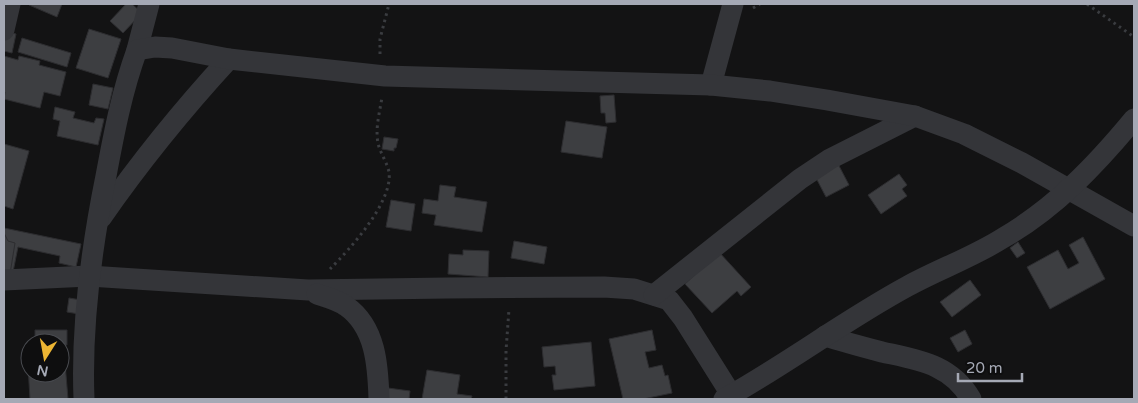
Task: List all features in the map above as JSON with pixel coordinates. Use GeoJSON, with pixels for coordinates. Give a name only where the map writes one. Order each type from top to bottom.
{"type":"FeatureCollection","features":[{"type":"Feature","properties":{"kind":"street"},"geometry":{"type":"LineString","coordinates":[[4,30],[10,4]]}},
{"type":"Feature","properties":{"kind":"street"},"geometry":{"type":"LineString","coordinates":[[84,399],[83,372],[89,276],[96,227],[117,116],[149,4]]}},
{"type":"Feature","properties":{"kind":"street"},"geometry":{"type":"LineString","coordinates":[[711,85],[733,4]]}},
{"type":"Feature","properties":{"kind":"street"},"geometry":{"type":"LineString","coordinates":[[137,50],[155,47],[172,48],[229,59],[385,76],[711,85],[799,96],[916,116],[964,134],[1022,163],[1134,226]]}},
{"type":"Feature","properties":{"kind":"street"},"geometry":{"type":"LineString","coordinates":[[96,227],[132,174],[164,133],[229,59]]}},
{"type":"Feature","properties":{"kind":"street"},"geometry":{"type":"LineString","coordinates":[[654,295],[800,179],[830,159],[916,116]]}},
{"type":"Feature","properties":{"kind":"street"},"geometry":{"type":"LineString","coordinates":[[4,280],[89,276],[308,290],[604,287],[634,289],[669,300],[683,318],[730,398],[825,336],[908,286],[1003,239],[1033,219],[1069,190],[1108,150],[1134,119]]}},
{"type":"Feature","properties":{"kind":"street"},"geometry":{"type":"LineString","coordinates":[[308,290],[346,306],[367,327],[378,364],[379,399]]}},
{"type":"Feature","properties":{"kind":"street"},"geometry":{"type":"LineString","coordinates":[[825,336],[858,346],[919,360],[940,368],[956,379],[965,388],[971,399]]}},
{"type":"Feature","properties":{"kind":"path"},"geometry":{"type":"LineString","coordinates":[[308,290],[351,246],[377,211],[384,198],[389,173],[378,143],[377,132],[385,76],[379,51],[380,39],[389,4]]}},
{"type":"Feature","properties":{"kind":"path"},"geometry":{"type":"LineString","coordinates":[[1087,4],[1134,37]]}},
{"type":"Feature","properties":{"kind":"path"},"geometry":{"type":"LineString","coordinates":[[506,399],[506,351],[510,288]]}},
{"type":"Feature","properties":{"kind":"building"},"geometry":{"type":"Polygon","coordinates":[[[30,4],[62,4],[57,17],[30,4]]]}},
{"type":"Feature","properties":{"kind":"building"},"geometry":{"type":"Polygon","coordinates":[[[126,4],[132,4],[142,13],[123,33],[110,21],[126,4]]]}},
{"type":"Feature","properties":{"kind":"building"},"geometry":{"type":"Polygon","coordinates":[[[89,29],[121,39],[108,78],[76,68],[89,29]]]}},
{"type":"Feature","properties":{"kind":"building"},"geometry":{"type":"Polygon","coordinates":[[[5,31],[16,34],[12,53],[4,51],[5,31]]]}},
{"type":"Feature","properties":{"kind":"building"},"geometry":{"type":"Polygon","coordinates":[[[22,38],[71,53],[67,67],[18,52],[22,38]]]}},
{"type":"Feature","properties":{"kind":"building"},"geometry":{"type":"Polygon","coordinates":[[[4,56],[18,60],[19,56],[40,61],[39,65],[66,72],[60,96],[44,92],[40,108],[4,99],[4,56]]]}},
{"type":"Feature","properties":{"kind":"building"},"geometry":{"type":"Polygon","coordinates":[[[93,84],[113,88],[108,109],[89,105],[93,84]]]}},
{"type":"Feature","properties":{"kind":"building"},"geometry":{"type":"Polygon","coordinates":[[[614,95],[616,122],[606,123],[605,113],[601,113],[600,96],[614,95]]]}},
{"type":"Feature","properties":{"kind":"building"},"geometry":{"type":"Polygon","coordinates":[[[55,107],[75,112],[73,118],[94,123],[96,118],[104,119],[98,145],[57,136],[60,121],[53,119],[55,107]]]}},
{"type":"Feature","properties":{"kind":"building"},"geometry":{"type":"Polygon","coordinates":[[[566,121],[607,127],[602,158],[561,152],[566,121]]]}},
{"type":"Feature","properties":{"kind":"building"},"geometry":{"type":"Polygon","coordinates":[[[384,137],[398,139],[394,151],[382,149],[384,137]]]}},
{"type":"Feature","properties":{"kind":"building"},"geometry":{"type":"Polygon","coordinates":[[[4,144],[29,151],[13,209],[4,206],[4,144]]]}},
{"type":"Feature","properties":{"kind":"building"},"geometry":{"type":"Polygon","coordinates":[[[837,162],[849,185],[826,197],[814,174],[837,162]]]}},
{"type":"Feature","properties":{"kind":"building"},"geometry":{"type":"Polygon","coordinates":[[[899,174],[907,185],[902,189],[907,196],[881,214],[868,195],[899,174]]]}},
{"type":"Feature","properties":{"kind":"building"},"geometry":{"type":"Polygon","coordinates":[[[440,185],[456,187],[454,197],[487,202],[482,232],[434,225],[436,215],[422,213],[424,199],[438,201],[440,185]]]}},
{"type":"Feature","properties":{"kind":"building"},"geometry":{"type":"Polygon","coordinates":[[[391,200],[415,204],[411,231],[386,227],[391,200]]]}},
{"type":"Feature","properties":{"kind":"building"},"geometry":{"type":"Polygon","coordinates":[[[4,228],[81,244],[76,267],[59,263],[60,256],[18,247],[13,272],[4,270],[4,228]]]}},
{"type":"Feature","properties":{"kind":"building"},"geometry":{"type":"Polygon","coordinates":[[[4,233],[8,241],[15,243],[10,274],[4,273],[4,233]]]}},
{"type":"Feature","properties":{"kind":"building"},"geometry":{"type":"Polygon","coordinates":[[[1083,237],[1105,279],[1050,309],[1027,267],[1058,250],[1068,269],[1079,263],[1069,245],[1083,237]]]}},
{"type":"Feature","properties":{"kind":"building"},"geometry":{"type":"Polygon","coordinates":[[[514,241],[547,247],[544,264],[511,258],[514,241]]]}},
{"type":"Feature","properties":{"kind":"building"},"geometry":{"type":"Polygon","coordinates":[[[1018,242],[1025,253],[1017,258],[1010,248],[1018,242]]]}},
{"type":"Feature","properties":{"kind":"building"},"geometry":{"type":"Polygon","coordinates":[[[463,250],[489,251],[488,277],[448,274],[449,254],[463,255],[463,250]]]}},
{"type":"Feature","properties":{"kind":"building"},"geometry":{"type":"Polygon","coordinates":[[[719,252],[751,287],[741,296],[737,291],[712,313],[685,284],[719,252]]]}},
{"type":"Feature","properties":{"kind":"building"},"geometry":{"type":"Polygon","coordinates":[[[970,280],[981,295],[952,317],[940,302],[970,280]]]}},
{"type":"Feature","properties":{"kind":"building"},"geometry":{"type":"Polygon","coordinates":[[[69,298],[81,300],[79,314],[67,312],[69,298]]]}},
{"type":"Feature","properties":{"kind":"building"},"geometry":{"type":"Polygon","coordinates":[[[35,330],[67,330],[67,333],[35,333],[35,330]]]}},
{"type":"Feature","properties":{"kind":"building"},"geometry":{"type":"Polygon","coordinates":[[[652,330],[656,350],[645,352],[649,368],[662,365],[665,376],[668,375],[672,393],[643,399],[623,399],[609,339],[652,330]]]}},
{"type":"Feature","properties":{"kind":"building"},"geometry":{"type":"Polygon","coordinates":[[[965,330],[972,344],[958,352],[950,338],[965,330]]]}},
{"type":"Feature","properties":{"kind":"building"},"geometry":{"type":"Polygon","coordinates":[[[591,342],[595,386],[554,390],[552,375],[556,375],[555,366],[544,367],[542,347],[591,342]]]}},
{"type":"Feature","properties":{"kind":"building"},"geometry":{"type":"Polygon","coordinates":[[[427,370],[460,375],[457,394],[472,396],[471,399],[422,399],[427,370]]]}},
{"type":"Feature","properties":{"kind":"building"},"geometry":{"type":"Polygon","coordinates":[[[29,383],[67,383],[68,399],[30,399],[29,383]]]}},
{"type":"Feature","properties":{"kind":"building"},"geometry":{"type":"Polygon","coordinates":[[[388,388],[410,391],[409,399],[386,399],[388,388]]]}}]}
